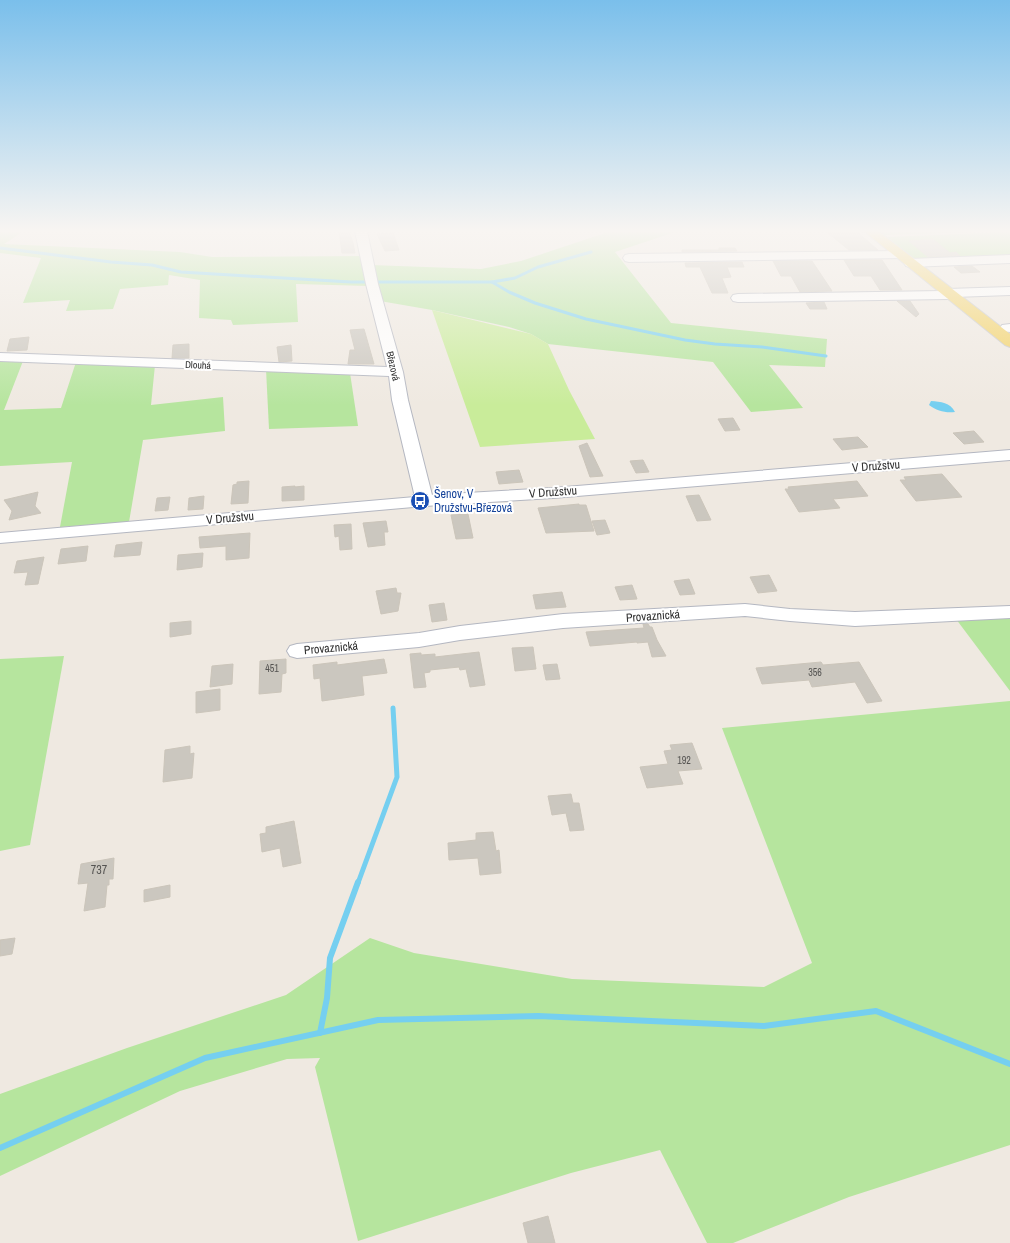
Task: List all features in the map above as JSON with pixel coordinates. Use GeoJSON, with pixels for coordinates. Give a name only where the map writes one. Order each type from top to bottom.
{"type":"FeatureCollection","features":[{"type":"Feature","properties":{"kind":"main road"},"geometry":{"type":"LineString","coordinates":[[942,289],[1010,342]]}},
{"type":"Feature","properties":{"kind":"street","name":"Březová"},"geometry":{"type":"LineString","coordinates":[[374,289],[396,372],[400,400],[425,501]]}},
{"type":"Feature","properties":{"kind":"street"},"geometry":{"type":"LineString","coordinates":[[738,298],[948,294],[1010,291]]}},
{"type":"Feature","properties":{"kind":"street","name":"Dlouhá"},"geometry":{"type":"LineString","coordinates":[[0,357],[396,372]]}},
{"type":"Feature","properties":{"kind":"street","name":"V Družstvu"},"geometry":{"type":"LineString","coordinates":[[0,538],[425,501],[560,492],[1010,455]]}},
{"type":"Feature","properties":{"kind":"street","name":"Provaznická"},"geometry":{"type":"LineString","coordinates":[[297,651],[419,640],[563,621],[746,610],[790,615],[855,619],[1010,612]]}},
{"type":"Feature","properties":{"kind":"green space"},"geometry":{"type":"Polygon","coordinates":[[[29,289],[120,289],[113,309],[66,311],[70,300],[23,303],[29,289]]]}},
{"type":"Feature","properties":{"kind":"green space"},"geometry":{"type":"Polygon","coordinates":[[[200,289],[296,289],[298,322],[233,325],[231,320],[199,318],[200,289]]]}},
{"type":"Feature","properties":{"kind":"green space"},"geometry":{"type":"Polygon","coordinates":[[[377,289],[644,289],[671,323],[827,339],[825,367],[769,365],[803,408],[751,412],[713,362],[548,344],[531,334],[509,327],[432,310],[380,301],[377,289]]]}},
{"type":"Feature","properties":{"kind":"green space"},"geometry":{"type":"Polygon","coordinates":[[[432,310],[531,334],[548,344],[569,390],[595,439],[480,447],[432,310]]]}},
{"type":"Feature","properties":{"kind":"green space"},"geometry":{"type":"Polygon","coordinates":[[[0,360],[23,361],[4,410],[61,408],[76,362],[155,365],[151,405],[223,397],[225,431],[143,440],[129,522],[60,527],[72,462],[0,466],[0,360]]]}},
{"type":"Feature","properties":{"kind":"green space"},"geometry":{"type":"Polygon","coordinates":[[[266,369],[350,373],[358,426],[269,429],[266,369]]]}},
{"type":"Feature","properties":{"kind":"green space"},"geometry":{"type":"Polygon","coordinates":[[[1010,617],[1010,691],[956,619],[1010,617]]]}},
{"type":"Feature","properties":{"kind":"green space"},"geometry":{"type":"Polygon","coordinates":[[[64,656],[30,845],[0,851],[0,659],[64,656]]]}},
{"type":"Feature","properties":{"kind":"green space"},"geometry":{"type":"Polygon","coordinates":[[[1010,701],[1010,1145],[849,1197],[733,1243],[707,1243],[660,1150],[571,1173],[358,1241],[315,1067],[320,1058],[287,1059],[180,1091],[0,1176],[0,1094],[127,1048],[286,995],[370,938],[414,953],[572,979],[764,987],[812,963],[722,728],[1010,701]]]}},
{"type":"Feature","properties":{"kind":"water"},"geometry":{"type":"Polygon","coordinates":[[[931,401],[948,404],[955,412],[944,412],[935,409],[929,405],[931,401]]]}},
{"type":"Feature","properties":{"kind":"building"},"geometry":{"type":"Polygon","coordinates":[[[710,289],[726,289],[728,293],[712,293],[710,289]]]}},
{"type":"Feature","properties":{"kind":"building"},"geometry":{"type":"Polygon","coordinates":[[[798,289],[831,289],[832,291],[800,292],[798,289]]]}},
{"type":"Feature","properties":{"kind":"building"},"geometry":{"type":"Polygon","coordinates":[[[879,289],[902,290],[880,290],[879,289]]]}},
{"type":"Feature","properties":{"kind":"building"},"geometry":{"type":"Polygon","coordinates":[[[897,301],[910,301],[919,314],[916,317],[897,301]]]}},
{"type":"Feature","properties":{"kind":"building"},"geometry":{"type":"Polygon","coordinates":[[[824,302],[827,309],[810,309],[806,303],[824,302]]]}},
{"type":"Feature","properties":{"kind":"building"},"geometry":{"type":"Polygon","coordinates":[[[364,329],[374,364],[348,364],[350,350],[355,350],[350,330],[364,329]]]}},
{"type":"Feature","properties":{"kind":"building"},"geometry":{"type":"Polygon","coordinates":[[[29,337],[27,350],[7,351],[10,339],[29,337]]]}},
{"type":"Feature","properties":{"kind":"building"},"geometry":{"type":"Polygon","coordinates":[[[189,344],[189,358],[172,358],[173,345],[189,344]]]}},
{"type":"Feature","properties":{"kind":"building"},"geometry":{"type":"Polygon","coordinates":[[[291,345],[292,361],[279,362],[277,347],[291,345]]]}},
{"type":"Feature","properties":{"kind":"building"},"geometry":{"type":"Polygon","coordinates":[[[733,418],[740,430],[725,431],[718,419],[733,418]]]}},
{"type":"Feature","properties":{"kind":"building"},"geometry":{"type":"Polygon","coordinates":[[[974,431],[984,442],[964,444],[953,433],[974,431]]]}},
{"type":"Feature","properties":{"kind":"building"},"geometry":{"type":"Polygon","coordinates":[[[858,437],[868,447],[842,450],[833,439],[858,437]]]}},
{"type":"Feature","properties":{"kind":"building"},"geometry":{"type":"Polygon","coordinates":[[[587,443],[603,476],[590,477],[579,446],[587,443]]]}},
{"type":"Feature","properties":{"kind":"building"},"geometry":{"type":"Polygon","coordinates":[[[643,460],[649,472],[636,473],[630,461],[643,460]]]}},
{"type":"Feature","properties":{"kind":"building"},"geometry":{"type":"Polygon","coordinates":[[[519,470],[523,482],[499,484],[496,472],[519,470]]]}},
{"type":"Feature","properties":{"kind":"building"},"geometry":{"type":"Polygon","coordinates":[[[942,474],[962,497],[916,501],[900,480],[906,480],[904,477],[942,474]]]}},
{"type":"Feature","properties":{"kind":"building"},"geometry":{"type":"Polygon","coordinates":[[[249,481],[248,503],[231,504],[233,485],[237,484],[237,482],[249,481]]]}},
{"type":"Feature","properties":{"kind":"building"},"geometry":{"type":"Polygon","coordinates":[[[857,481],[868,496],[833,499],[840,508],[799,512],[785,489],[789,489],[788,487],[857,481]]]}},
{"type":"Feature","properties":{"kind":"building"},"geometry":{"type":"Polygon","coordinates":[[[304,486],[304,500],[282,501],[282,487],[304,486]]]}},
{"type":"Feature","properties":{"kind":"building"},"geometry":{"type":"Polygon","coordinates":[[[38,492],[35,506],[41,513],[9,520],[12,511],[4,500],[38,492]]]}},
{"type":"Feature","properties":{"kind":"building"},"geometry":{"type":"Polygon","coordinates":[[[699,495],[711,520],[697,521],[686,496],[699,495]]]}},
{"type":"Feature","properties":{"kind":"building"},"geometry":{"type":"Polygon","coordinates":[[[204,496],[203,509],[188,510],[189,498],[204,496]]]}},
{"type":"Feature","properties":{"kind":"building"},"geometry":{"type":"Polygon","coordinates":[[[170,497],[168,510],[155,511],[157,498],[170,497]]]}},
{"type":"Feature","properties":{"kind":"building"},"geometry":{"type":"Polygon","coordinates":[[[579,504],[586,505],[594,531],[546,533],[538,508],[579,504]]]}},
{"type":"Feature","properties":{"kind":"building"},"geometry":{"type":"Polygon","coordinates":[[[468,514],[473,538],[456,539],[451,515],[468,514]]]}},
{"type":"Feature","properties":{"kind":"building"},"geometry":{"type":"Polygon","coordinates":[[[605,520],[610,533],[597,535],[592,521],[605,520]]]}},
{"type":"Feature","properties":{"kind":"building"},"geometry":{"type":"Polygon","coordinates":[[[386,521],[388,532],[384,532],[385,545],[368,547],[363,523],[386,521]]]}},
{"type":"Feature","properties":{"kind":"building"},"geometry":{"type":"Polygon","coordinates":[[[351,524],[352,549],[340,550],[339,536],[335,537],[334,525],[351,524]]]}},
{"type":"Feature","properties":{"kind":"building"},"geometry":{"type":"Polygon","coordinates":[[[250,533],[249,558],[226,560],[226,546],[200,548],[199,537],[250,533]]]}},
{"type":"Feature","properties":{"kind":"building"},"geometry":{"type":"Polygon","coordinates":[[[142,542],[140,555],[114,557],[116,545],[142,542]]]}},
{"type":"Feature","properties":{"kind":"building"},"geometry":{"type":"Polygon","coordinates":[[[88,546],[86,561],[58,564],[61,549],[88,546]]]}},
{"type":"Feature","properties":{"kind":"building"},"geometry":{"type":"Polygon","coordinates":[[[203,553],[202,567],[177,570],[178,555],[203,553]]]}},
{"type":"Feature","properties":{"kind":"building"},"geometry":{"type":"Polygon","coordinates":[[[44,557],[38,584],[25,585],[28,572],[14,573],[17,561],[44,557]]]}},
{"type":"Feature","properties":{"kind":"building"},"geometry":{"type":"Polygon","coordinates":[[[769,575],[777,591],[758,593],[750,577],[769,575]]]}},
{"type":"Feature","properties":{"kind":"building"},"geometry":{"type":"Polygon","coordinates":[[[689,579],[695,594],[680,595],[674,581],[689,579]]]}},
{"type":"Feature","properties":{"kind":"building"},"geometry":{"type":"Polygon","coordinates":[[[632,585],[637,599],[620,600],[615,587],[632,585]]]}},
{"type":"Feature","properties":{"kind":"building"},"geometry":{"type":"Polygon","coordinates":[[[396,588],[397,593],[401,593],[398,611],[381,614],[376,591],[396,588]]]}},
{"type":"Feature","properties":{"kind":"building"},"geometry":{"type":"Polygon","coordinates":[[[562,592],[566,607],[536,609],[533,595],[562,592]]]}},
{"type":"Feature","properties":{"kind":"building"},"geometry":{"type":"Polygon","coordinates":[[[444,603],[447,620],[432,622],[429,605],[444,603]]]}},
{"type":"Feature","properties":{"kind":"building"},"geometry":{"type":"Polygon","coordinates":[[[191,621],[191,634],[170,637],[170,623],[191,621]]]}},
{"type":"Feature","properties":{"kind":"building"},"geometry":{"type":"Polygon","coordinates":[[[643,624],[648,624],[652,627],[666,656],[652,657],[648,642],[590,646],[586,632],[644,628],[643,624]]]}},
{"type":"Feature","properties":{"kind":"building"},"geometry":{"type":"Polygon","coordinates":[[[533,647],[536,669],[515,671],[512,648],[533,647]]]}},
{"type":"Feature","properties":{"kind":"building"},"geometry":{"type":"Polygon","coordinates":[[[479,652],[485,685],[470,687],[466,669],[460,670],[459,667],[430,670],[430,672],[424,673],[426,687],[414,688],[410,654],[435,654],[435,657],[479,652]]]}},
{"type":"Feature","properties":{"kind":"building"},"geometry":{"type":"Polygon","coordinates":[[[286,659],[286,673],[282,674],[281,692],[259,694],[260,661],[286,659]]]}},
{"type":"Feature","properties":{"kind":"building"},"geometry":{"type":"Polygon","coordinates":[[[384,659],[387,673],[362,676],[364,695],[322,701],[320,678],[314,679],[313,665],[337,662],[337,665],[384,659]]]}},
{"type":"Feature","properties":{"kind":"building"},"geometry":{"type":"Polygon","coordinates":[[[821,662],[823,665],[859,662],[882,701],[867,703],[855,682],[812,687],[809,680],[762,684],[756,668],[821,662]]]}},
{"type":"Feature","properties":{"kind":"building"},"geometry":{"type":"Polygon","coordinates":[[[233,664],[232,684],[210,687],[212,666],[233,664]]]}},
{"type":"Feature","properties":{"kind":"building"},"geometry":{"type":"Polygon","coordinates":[[[557,664],[560,679],[546,680],[543,665],[557,664]]]}},
{"type":"Feature","properties":{"kind":"building"},"geometry":{"type":"Polygon","coordinates":[[[220,689],[220,710],[196,713],[196,692],[220,689]]]}},
{"type":"Feature","properties":{"kind":"building"},"geometry":{"type":"Polygon","coordinates":[[[692,743],[702,769],[678,771],[683,784],[647,788],[640,767],[668,764],[664,751],[672,750],[670,745],[692,743]]]}},
{"type":"Feature","properties":{"kind":"building"},"geometry":{"type":"Polygon","coordinates":[[[190,746],[190,754],[194,753],[192,778],[163,782],[165,750],[190,746]]]}},
{"type":"Feature","properties":{"kind":"building"},"geometry":{"type":"Polygon","coordinates":[[[571,794],[573,803],[579,803],[584,830],[570,831],[566,813],[552,815],[548,796],[571,794]]]}},
{"type":"Feature","properties":{"kind":"building"},"geometry":{"type":"Polygon","coordinates":[[[294,821],[301,863],[283,867],[280,848],[262,852],[260,834],[266,833],[266,827],[294,821]]]}},
{"type":"Feature","properties":{"kind":"building"},"geometry":{"type":"Polygon","coordinates":[[[493,832],[496,851],[499,850],[501,873],[480,875],[478,858],[449,860],[448,843],[476,840],[476,833],[493,832]]]}},
{"type":"Feature","properties":{"kind":"building"},"geometry":{"type":"Polygon","coordinates":[[[114,858],[113,879],[109,879],[109,885],[107,885],[105,907],[84,911],[88,883],[78,884],[81,864],[114,858]]]}},
{"type":"Feature","properties":{"kind":"building"},"geometry":{"type":"Polygon","coordinates":[[[170,885],[170,897],[144,902],[144,890],[170,885]]]}},
{"type":"Feature","properties":{"kind":"building"},"geometry":{"type":"Polygon","coordinates":[[[15,938],[12,954],[0,956],[0,940],[15,938]]]}},
{"type":"Feature","properties":{"kind":"building"},"geometry":{"type":"Polygon","coordinates":[[[548,1216],[555,1243],[528,1243],[523,1223],[548,1216]]]}},
{"type":"Feature","properties":{"kind":"waterway"},"geometry":{"type":"LineString","coordinates":[[504,289],[535,303],[586,319],[685,340],[715,344],[762,347],[826,356]]}},
{"type":"Feature","properties":{"kind":"waterway"},"geometry":{"type":"LineString","coordinates":[[358,883],[397,777],[393,708]]}},
{"type":"Feature","properties":{"kind":"waterway"},"geometry":{"type":"LineString","coordinates":[[320,1033],[327,998],[330,958],[358,882]]}},
{"type":"Feature","properties":{"kind":"waterway"},"geometry":{"type":"LineString","coordinates":[[320,1033],[378,1020],[538,1016],[764,1026],[876,1011],[1010,1064]]}},
{"type":"Feature","properties":{"kind":"waterway"},"geometry":{"type":"LineString","coordinates":[[0,1148],[205,1058],[320,1033]]}},
{"type":"Feature","properties":{"kind":"place","name":"Šenov, V Družstvu-Březová"},"geometry":{"type":"Point","coordinates":[420,501]}}]}
